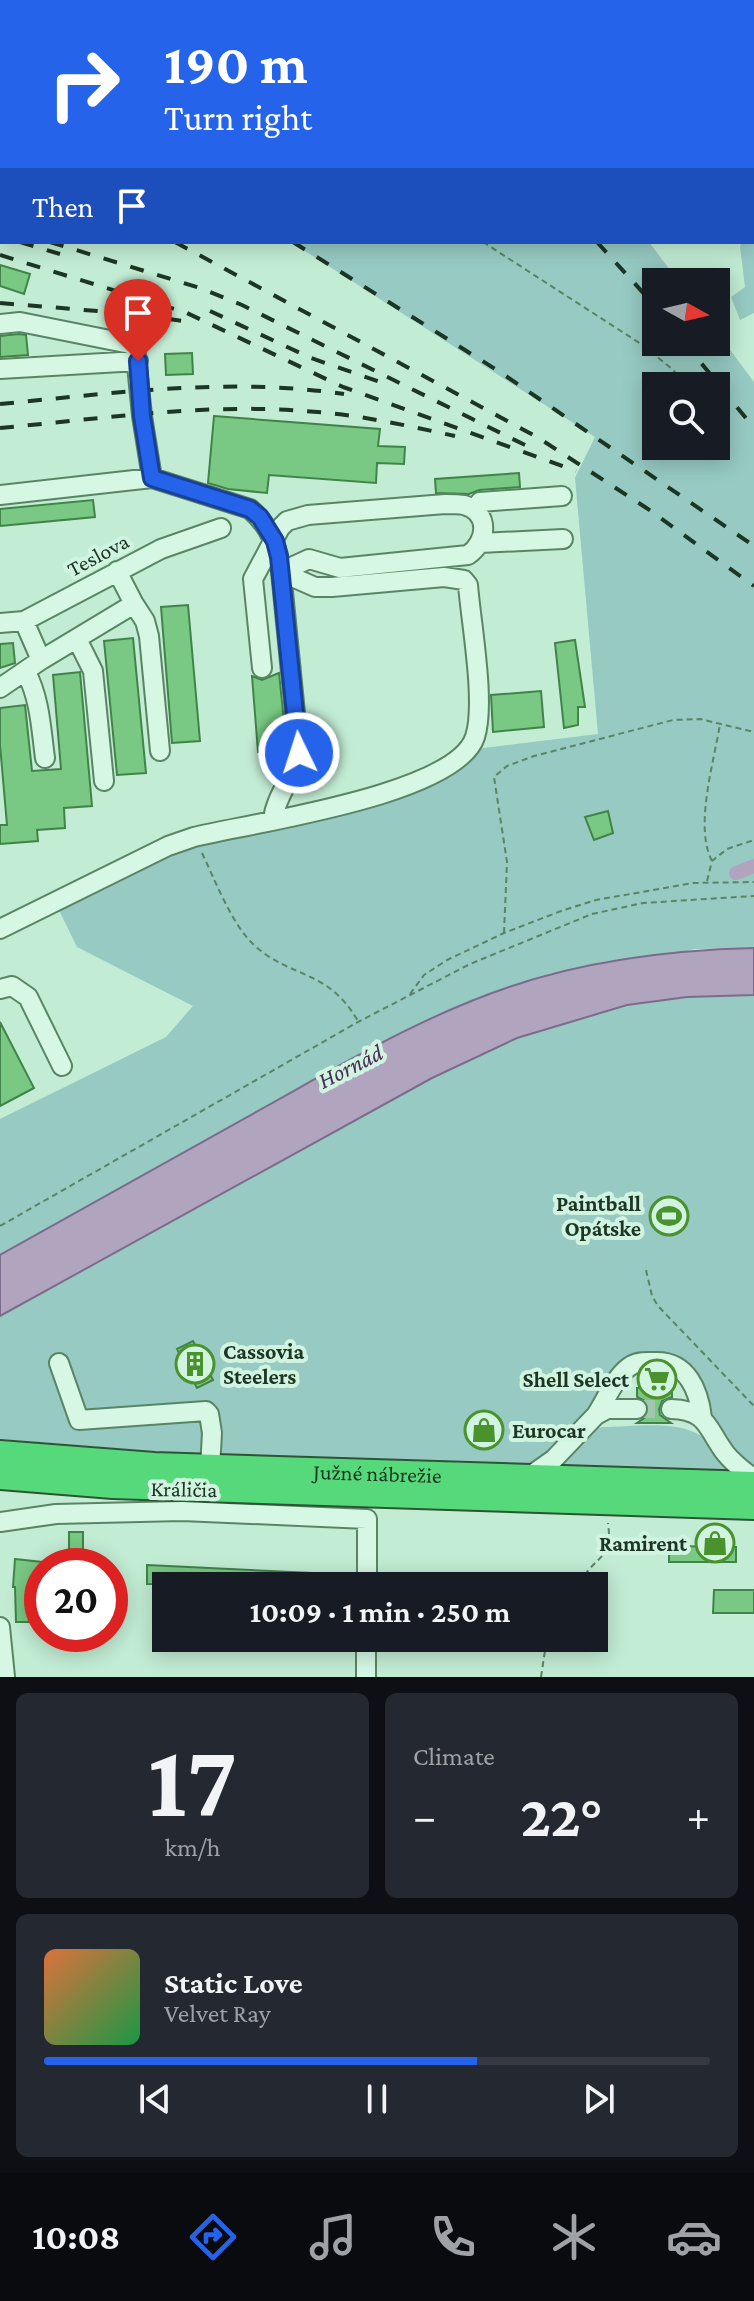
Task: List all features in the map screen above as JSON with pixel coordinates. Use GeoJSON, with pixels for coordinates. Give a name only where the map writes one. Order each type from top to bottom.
{"type":"FeatureCollection","features":[{"type":"Feature","properties":{"kind":"highway","name":"Južné nábrežie"},"geometry":{"type":"LineString","coordinates":[[0,1454],[154,1466],[754,1485]]}},
{"type":"Feature","properties":{"kind":"highway","name":"Južné nábrežie"},"geometry":{"type":"LineString","coordinates":[[0,1476],[113,1485],[754,1506]]}},
{"type":"Feature","properties":{"kind":"street"},"geometry":{"type":"LineString","coordinates":[[0,324],[20,322],[135,345],[152,478]]}},
{"type":"Feature","properties":{"kind":"street"},"geometry":{"type":"LineString","coordinates":[[0,369],[138,361]]}},
{"type":"Feature","properties":{"kind":"street"},"geometry":{"type":"LineString","coordinates":[[0,495],[152,478],[250,509],[260,517],[275,541],[281,572],[299,753],[274,808],[273,819]]}},
{"type":"Feature","properties":{"kind":"street"},"geometry":{"type":"LineString","coordinates":[[474,510],[480,502],[562,496]]}},
{"type":"Feature","properties":{"kind":"street"},"geometry":{"type":"LineString","coordinates":[[262,668],[253,579],[280,528],[287,521],[308,515],[463,504],[481,518],[484,529],[480,543],[468,555],[340,568],[309,559],[281,572]]}},
{"type":"Feature","properties":{"kind":"street","name":"Teslova"},"geometry":{"type":"LineString","coordinates":[[0,623],[24,621],[161,549],[221,528]]}},
{"type":"Feature","properties":{"kind":"street"},"geometry":{"type":"LineString","coordinates":[[480,543],[563,539]]}},
{"type":"Feature","properties":{"kind":"street"},"geometry":{"type":"LineString","coordinates":[[117,571],[145,621],[149,636],[160,751]]}},
{"type":"Feature","properties":{"kind":"street"},"geometry":{"type":"LineString","coordinates":[[0,929],[168,846],[194,837],[388,793],[442,770],[467,750],[474,739],[478,721],[468,585],[464,580],[444,577],[315,587],[281,572]]}},
{"type":"Feature","properties":{"kind":"street"},"geometry":{"type":"LineString","coordinates":[[0,688],[134,604]]}},
{"type":"Feature","properties":{"kind":"street"},"geometry":{"type":"LineString","coordinates":[[24,621],[34,666],[45,758]]}},
{"type":"Feature","properties":{"kind":"street"},"geometry":{"type":"LineString","coordinates":[[77,639],[93,671],[104,781]]}},
{"type":"Feature","properties":{"kind":"street"},"geometry":{"type":"LineString","coordinates":[[0,989],[12,986],[28,997],[62,1066]]}},
{"type":"Feature","properties":{"kind":"street"},"geometry":{"type":"LineString","coordinates":[[527,1478],[554,1459],[596,1415],[623,1373],[640,1362],[670,1362],[687,1374],[700,1402],[702,1418]]}},
{"type":"Feature","properties":{"kind":"street"},"geometry":{"type":"LineString","coordinates":[[59,1363],[79,1420],[206,1411],[212,1433],[210,1468]]}},
{"type":"Feature","properties":{"kind":"street"},"geometry":{"type":"LineString","coordinates":[[596,1415],[607,1409],[637,1409]]}},
{"type":"Feature","properties":{"kind":"street"},"geometry":{"type":"LineString","coordinates":[[671,1409],[692,1412],[702,1418],[723,1451],[754,1479]]}},
{"type":"Feature","properties":{"kind":"street","name":"Králičia"},"geometry":{"type":"LineString","coordinates":[[0,1522],[56,1514],[182,1511],[367,1519],[367,1572]]}},
{"type":"Feature","properties":{"kind":"street"},"geometry":{"type":"LineString","coordinates":[[0,1627],[5,1677]]}},
{"type":"Feature","properties":{"kind":"street"},"geometry":{"type":"LineString","coordinates":[[366,1652],[366,1677]]}},
{"type":"Feature","properties":{"kind":"path"},"geometry":{"type":"LineString","coordinates":[[486,244],[641,344],[675,372]]}},
{"type":"Feature","properties":{"kind":"path"},"geometry":{"type":"LineString","coordinates":[[504,933],[507,862],[494,777],[507,766],[534,756],[673,720],[700,719],[754,732]]}},
{"type":"Feature","properties":{"kind":"path"},"geometry":{"type":"LineString","coordinates":[[712,861],[707,851],[705,820],[720,723]]}},
{"type":"Feature","properties":{"kind":"path"},"geometry":{"type":"LineString","coordinates":[[194,837],[239,927],[254,946],[335,991],[347,1002],[358,1022]]}},
{"type":"Feature","properties":{"kind":"path"},"geometry":{"type":"LineString","coordinates":[[707,882],[712,861],[727,849],[754,840]]}},
{"type":"Feature","properties":{"kind":"path"},"geometry":{"type":"LineString","coordinates":[[409,995],[424,975],[447,960],[504,933],[596,900],[691,883],[754,882]]}},
{"type":"Feature","properties":{"kind":"path"},"geometry":{"type":"LineString","coordinates":[[0,1226],[358,1022],[470,964],[592,914],[643,903],[754,896]]}},
{"type":"Feature","properties":{"kind":"path"},"geometry":{"type":"LineString","coordinates":[[646,1270],[652,1296],[658,1306],[754,1406]]}},
{"type":"Feature","properties":{"kind":"path"},"geometry":{"type":"LineString","coordinates":[[587,1572],[606,1555],[610,1541],[607,1517]]}},
{"type":"Feature","properties":{"kind":"path"},"geometry":{"type":"LineString","coordinates":[[541,1677],[545,1652]]}},
{"type":"Feature","properties":{"kind":"shaded area"},"geometry":{"type":"Polygon","coordinates":[[[294,244],[650,244],[668,268],[642,268],[642,356],[730,356],[730,350],[754,382],[754,948],[694,949],[332,1069],[0,1255],[0,1119],[166,1037],[193,1006],[77,947],[55,902],[168,846],[341,805],[467,750],[598,734],[575,478],[595,437],[294,244]]]}},
{"type":"Feature","properties":{"kind":"shaded area"},"geometry":{"type":"Polygon","coordinates":[[[754,244],[754,313],[740,320],[731,297],[745,287],[740,246],[754,244]]]}},
{"type":"Feature","properties":{"kind":"shaded area"},"geometry":{"type":"Polygon","coordinates":[[[754,995],[754,1469],[735,1464],[687,1374],[640,1362],[543,1468],[211,1456],[0,1439],[0,1317],[432,1078],[517,1038],[627,1005],[687,997],[754,995]]]}},
{"type":"Feature","properties":{"kind":"shaded area"},"geometry":{"type":"Polygon","coordinates":[[[654,1425],[692,1431],[707,1441],[730,1472],[553,1471],[593,1430],[654,1425]]]}},
{"type":"Feature","properties":{"kind":"water","name":"Hornád"},"geometry":{"type":"Polygon","coordinates":[[[754,948],[754,995],[687,997],[627,1005],[517,1038],[432,1078],[0,1316],[0,1255],[384,1041],[477,999],[569,970],[661,954],[754,948]]]}},
{"type":"Feature","properties":{"kind":"building"},"geometry":{"type":"Polygon","coordinates":[[[0,265],[30,274],[24,294],[0,286],[0,265]]]}},
{"type":"Feature","properties":{"kind":"building"},"geometry":{"type":"Polygon","coordinates":[[[26,335],[28,355],[0,357],[0,336],[26,335]]]}},
{"type":"Feature","properties":{"kind":"building"},"geometry":{"type":"Polygon","coordinates":[[[192,353],[193,374],[166,375],[165,354],[192,353]]]}},
{"type":"Feature","properties":{"kind":"building"},"geometry":{"type":"Polygon","coordinates":[[[214,416],[380,429],[378,446],[405,447],[404,464],[377,463],[376,483],[269,475],[267,493],[228,489],[208,483],[214,416]]]}},
{"type":"Feature","properties":{"kind":"building"},"geometry":{"type":"Polygon","coordinates":[[[519,473],[520,487],[479,490],[469,494],[436,493],[435,479],[519,473]]]}},
{"type":"Feature","properties":{"kind":"building"},"geometry":{"type":"Polygon","coordinates":[[[93,500],[95,517],[0,526],[0,509],[93,500]]]}},
{"type":"Feature","properties":{"kind":"building"},"geometry":{"type":"Polygon","coordinates":[[[188,605],[200,741],[172,743],[161,607],[188,605]]]}},
{"type":"Feature","properties":{"kind":"building"},"geometry":{"type":"Polygon","coordinates":[[[133,638],[146,773],[117,775],[104,641],[133,638]]]}},
{"type":"Feature","properties":{"kind":"building"},"geometry":{"type":"Polygon","coordinates":[[[575,640],[585,707],[578,707],[578,725],[564,728],[555,643],[575,640]]]}},
{"type":"Feature","properties":{"kind":"building"},"geometry":{"type":"Polygon","coordinates":[[[13,643],[15,663],[0,668],[0,644],[13,643]]]}},
{"type":"Feature","properties":{"kind":"building"},"geometry":{"type":"Polygon","coordinates":[[[80,672],[92,806],[64,808],[65,828],[37,830],[38,841],[0,844],[0,825],[7,825],[0,708],[25,705],[32,771],[61,769],[53,675],[80,672]]]}},
{"type":"Feature","properties":{"kind":"building"},"geometry":{"type":"Polygon","coordinates":[[[279,673],[287,750],[258,752],[252,676],[262,680],[279,673]]]}},
{"type":"Feature","properties":{"kind":"building"},"geometry":{"type":"Polygon","coordinates":[[[541,691],[544,727],[493,732],[491,695],[541,691]]]}},
{"type":"Feature","properties":{"kind":"building"},"geometry":{"type":"Polygon","coordinates":[[[608,811],[613,833],[594,840],[585,817],[608,811]]]}},
{"type":"Feature","properties":{"kind":"building"},"geometry":{"type":"Polygon","coordinates":[[[0,1022],[34,1088],[0,1106],[0,1022]]]}},
{"type":"Feature","properties":{"kind":"building","name":"Cassovia Steelers"},"geometry":{"type":"Polygon","coordinates":[[[193,1341],[213,1380],[197,1388],[177,1349],[193,1341]]]}},
{"type":"Feature","properties":{"kind":"building"},"geometry":{"type":"Polygon","coordinates":[[[642,1374],[664,1375],[672,1379],[672,1397],[662,1401],[659,1409],[660,1415],[671,1423],[637,1423],[647,1416],[649,1410],[647,1402],[637,1397],[642,1374]]]}},
{"type":"Feature","properties":{"kind":"building"},"geometry":{"type":"Polygon","coordinates":[[[69,1532],[83,1532],[83,1548],[69,1548],[69,1532]]]}},
{"type":"Feature","properties":{"kind":"building"},"geometry":{"type":"Polygon","coordinates":[[[669,1546],[736,1547],[736,1562],[669,1562],[669,1546]]]}},
{"type":"Feature","properties":{"kind":"building"},"geometry":{"type":"Polygon","coordinates":[[[15,1559],[24,1560],[24,1622],[16,1622],[13,1587],[15,1559]]]}},
{"type":"Feature","properties":{"kind":"building"},"geometry":{"type":"Polygon","coordinates":[[[147,1565],[293,1572],[152,1572],[152,1584],[147,1584],[147,1565]]]}},
{"type":"Feature","properties":{"kind":"building"},"geometry":{"type":"Polygon","coordinates":[[[714,1590],[754,1590],[754,1613],[713,1613],[714,1590]]]}},
{"type":"Feature","properties":{"kind":"waterway"},"geometry":{"type":"LineString","coordinates":[[736,873],[754,866]]}},
{"type":"Feature","properties":{"kind":"tunnel"},"geometry":{"type":"LineString","coordinates":[[637,1409],[671,1409]]}},
{"type":"Feature","properties":{"kind":"railway"},"geometry":{"type":"LineString","coordinates":[[27,244],[60,254]]}},
{"type":"Feature","properties":{"kind":"railway"},"geometry":{"type":"LineString","coordinates":[[57,244],[200,288],[242,305],[533,449]]}},
{"type":"Feature","properties":{"kind":"railway"},"geometry":{"type":"LineString","coordinates":[[179,244],[537,437],[648,509],[754,586]]}},
{"type":"Feature","properties":{"kind":"railway"},"geometry":{"type":"LineString","coordinates":[[296,244],[500,372],[754,546]]}},
{"type":"Feature","properties":{"kind":"railway"},"geometry":{"type":"LineString","coordinates":[[599,244],[642,292]]}},
{"type":"Feature","properties":{"kind":"railway"},"geometry":{"type":"LineString","coordinates":[[0,255],[187,313],[343,387],[576,471]]}},
{"type":"Feature","properties":{"kind":"railway"},"geometry":{"type":"LineString","coordinates":[[0,303],[183,321]]}},
{"type":"Feature","properties":{"kind":"railway"},"geometry":{"type":"LineString","coordinates":[[210,311],[311,358],[383,383]]}},
{"type":"Feature","properties":{"kind":"railway"},"geometry":{"type":"LineString","coordinates":[[695,356],[754,428]]}},
{"type":"Feature","properties":{"kind":"railway"},"geometry":{"type":"LineString","coordinates":[[0,404],[172,388],[258,387],[344,394]]}},
{"type":"Feature","properties":{"kind":"railway"},"geometry":{"type":"LineString","coordinates":[[0,428],[152,413],[266,409],[342,415],[455,436]]}},
{"type":"Feature","properties":{"kind":"place","name":"Paintball Opátske"},"geometry":{"type":"Point","coordinates":[669,1216]}},
{"type":"Feature","properties":{"kind":"place","name":"Cassovia Steelers"},"geometry":{"type":"Point","coordinates":[195,1364]}},
{"type":"Feature","properties":{"kind":"place","name":"Shell Select"},"geometry":{"type":"Point","coordinates":[657,1379]}},
{"type":"Feature","properties":{"kind":"place","name":"Eurocar"},"geometry":{"type":"Point","coordinates":[484,1430]}},
{"type":"Feature","properties":{"kind":"place","name":"Ramirent"},"geometry":{"type":"Point","coordinates":[715,1543]}},
{"type":"Feature","properties":{"kind":"route"},"geometry":{"type":"LineString","coordinates":[[138,361],[142,416],[152,478],[250,509],[260,517],[275,541],[281,572],[299,753]]}}]}
